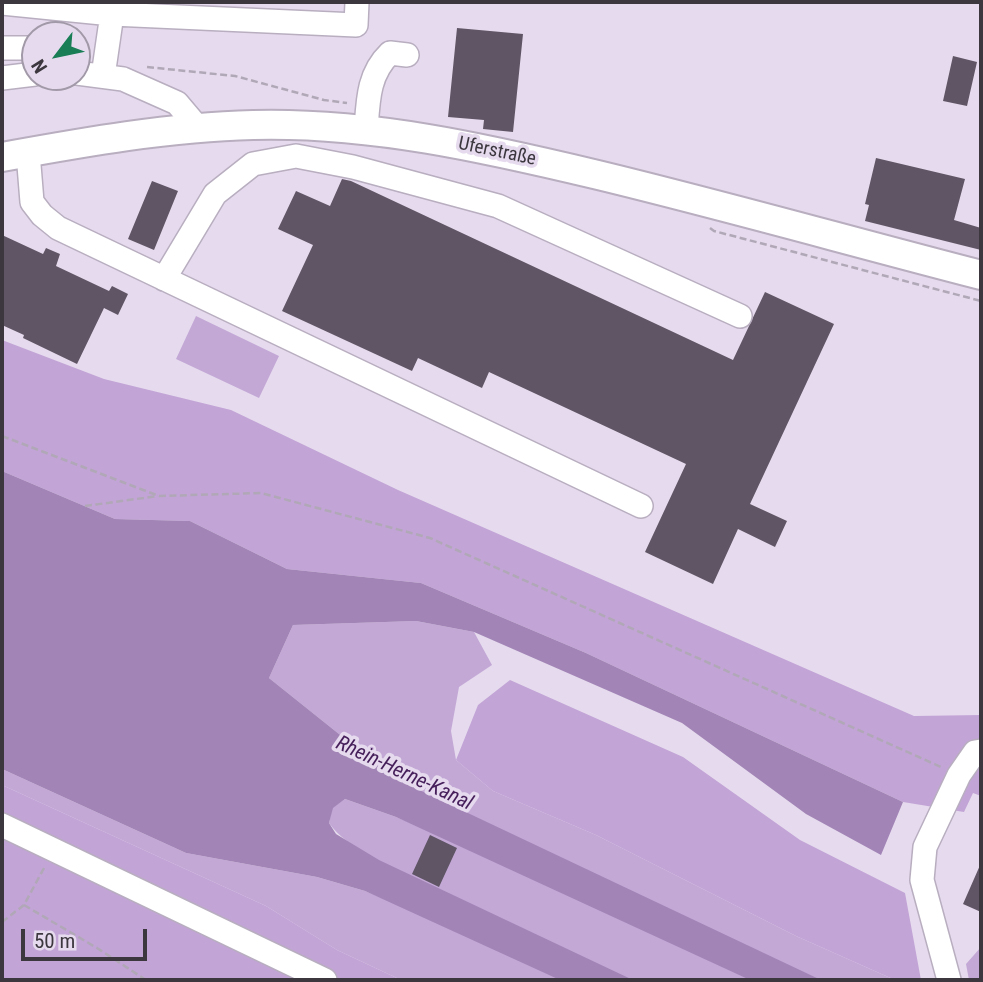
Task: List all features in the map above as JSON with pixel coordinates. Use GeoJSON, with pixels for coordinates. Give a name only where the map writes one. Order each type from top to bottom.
{"type":"FeatureCollection","features":[{"type":"Feature","properties":{"kind":"main road","name":"Uferstraße"},"geometry":{"type":"LineString","coordinates":[[15,155],[116,138],[254,125],[366,130],[416,136],[503,152],[641,185],[981,275]]}},
{"type":"Feature","properties":{"kind":"lane"},"geometry":{"type":"LineString","coordinates":[[2,3],[112,14],[356,25],[357,2]]}},
{"type":"Feature","properties":{"kind":"lane"},"geometry":{"type":"LineString","coordinates":[[103,76],[112,14]]}},
{"type":"Feature","properties":{"kind":"lane"},"geometry":{"type":"LineString","coordinates":[[2,48],[21,48]]}},
{"type":"Feature","properties":{"kind":"lane"},"geometry":{"type":"LineString","coordinates":[[366,130],[369,91],[375,72],[390,53],[407,55]]}},
{"type":"Feature","properties":{"kind":"lane"},"geometry":{"type":"LineString","coordinates":[[91,74],[123,79],[177,103],[199,129]]}},
{"type":"Feature","properties":{"kind":"lane"},"geometry":{"type":"LineString","coordinates":[[2,79],[21,76]]}},
{"type":"Feature","properties":{"kind":"lane"},"geometry":{"type":"LineString","coordinates":[[15,155],[32,202],[41,215],[58,228],[641,506]]}},
{"type":"Feature","properties":{"kind":"lane"},"geometry":{"type":"LineString","coordinates":[[164,278],[215,194],[253,164],[296,156],[353,167],[498,206],[740,316]]}},
{"type":"Feature","properties":{"kind":"lane"},"geometry":{"type":"LineString","coordinates":[[949,980],[922,880],[925,847],[959,775],[975,752],[981,751]]}},
{"type":"Feature","properties":{"kind":"lane"},"geometry":{"type":"LineString","coordinates":[[2,825],[325,980]]}},
{"type":"Feature","properties":{"kind":"path"},"geometry":{"type":"LineString","coordinates":[[714,231],[981,301]]}},
{"type":"Feature","properties":{"kind":"path"},"geometry":{"type":"LineString","coordinates":[[2,436],[159,496]]}},
{"type":"Feature","properties":{"kind":"path"},"geometry":{"type":"LineString","coordinates":[[85,506],[159,496],[261,493],[430,538],[959,775]]}},
{"type":"Feature","properties":{"kind":"path"},"geometry":{"type":"LineString","coordinates":[[2,922],[24,905],[54,850]]}},
{"type":"Feature","properties":{"kind":"path"},"geometry":{"type":"LineString","coordinates":[[24,905],[146,980]]}},
{"type":"Feature","properties":{"kind":"shaded area"},"geometry":{"type":"Polygon","coordinates":[[[196,316],[279,356],[259,398],[176,359],[196,316]]]}},
{"type":"Feature","properties":{"kind":"shaded area"},"geometry":{"type":"Polygon","coordinates":[[[2,340],[104,379],[231,410],[398,490],[914,716],[981,715],[981,796],[973,793],[964,812],[903,802],[586,653],[421,583],[287,569],[190,521],[115,519],[2,471],[2,340]]]}},
{"type":"Feature","properties":{"kind":"shaded area"},"geometry":{"type":"Polygon","coordinates":[[[2,471],[115,519],[190,521],[287,569],[421,583],[586,653],[903,802],[881,855],[806,814],[682,723],[474,632],[416,621],[293,625],[269,678],[379,766],[415,788],[821,980],[750,980],[396,817],[345,799],[333,808],[329,823],[336,834],[379,860],[633,980],[560,980],[365,891],[317,877],[186,853],[2,769],[2,471]]]}},
{"type":"Feature","properties":{"kind":"shaded area"},"geometry":{"type":"Polygon","coordinates":[[[416,621],[474,632],[492,665],[459,687],[451,731],[456,760],[493,791],[596,835],[796,936],[895,980],[401,980],[337,950],[266,906],[2,785],[2,769],[186,853],[317,877],[365,891],[411,910],[423,883],[347,841],[329,823],[332,808],[345,799],[445,837],[415,788],[379,766],[269,678],[293,625],[416,621]]]}},
{"type":"Feature","properties":{"kind":"shaded area"},"geometry":{"type":"Polygon","coordinates":[[[510,680],[683,757],[800,840],[905,893],[921,980],[895,980],[796,936],[596,835],[493,791],[456,760],[478,705],[510,680]]]}},
{"type":"Feature","properties":{"kind":"shaded area"},"geometry":{"type":"Polygon","coordinates":[[[2,785],[266,906],[337,950],[401,980],[2,980],[2,785]]]}},
{"type":"Feature","properties":{"kind":"shaded area"},"geometry":{"type":"Polygon","coordinates":[[[981,947],[981,980],[969,980],[966,964],[981,947]]]}},
{"type":"Feature","properties":{"kind":"building"},"geometry":{"type":"Polygon","coordinates":[[[457,28],[523,34],[513,132],[483,129],[484,120],[448,117],[457,28]]]}},
{"type":"Feature","properties":{"kind":"building"},"geometry":{"type":"Polygon","coordinates":[[[953,56],[977,62],[967,106],[943,101],[953,56]]]}},
{"type":"Feature","properties":{"kind":"building"},"geometry":{"type":"Polygon","coordinates":[[[876,158],[965,179],[954,220],[981,228],[981,250],[865,221],[869,205],[865,204],[876,158]]]}},
{"type":"Feature","properties":{"kind":"building"},"geometry":{"type":"Polygon","coordinates":[[[342,179],[733,360],[765,292],[834,324],[750,504],[787,521],[775,547],[738,529],[713,584],[645,552],[686,464],[489,372],[482,388],[418,358],[412,371],[282,311],[313,245],[278,229],[296,191],[330,206],[342,179]]]}},
{"type":"Feature","properties":{"kind":"building"},"geometry":{"type":"Polygon","coordinates":[[[152,181],[178,191],[154,250],[128,239],[152,181]]]}},
{"type":"Feature","properties":{"kind":"building"},"geometry":{"type":"Polygon","coordinates":[[[2,235],[43,254],[46,248],[60,254],[56,266],[109,291],[112,286],[128,294],[118,315],[104,308],[77,364],[2,325],[2,235]]]}},
{"type":"Feature","properties":{"kind":"building"},"geometry":{"type":"Polygon","coordinates":[[[430,835],[457,848],[439,887],[412,874],[430,835]]]}},
{"type":"Feature","properties":{"kind":"building"},"geometry":{"type":"Polygon","coordinates":[[[981,863],[981,912],[963,904],[981,863]]]}},
{"type":"Feature","properties":{"kind":"water label","name":"Rhein-Herne-Kanal"},"geometry":{"type":"Point","coordinates":[404,774]}}]}
